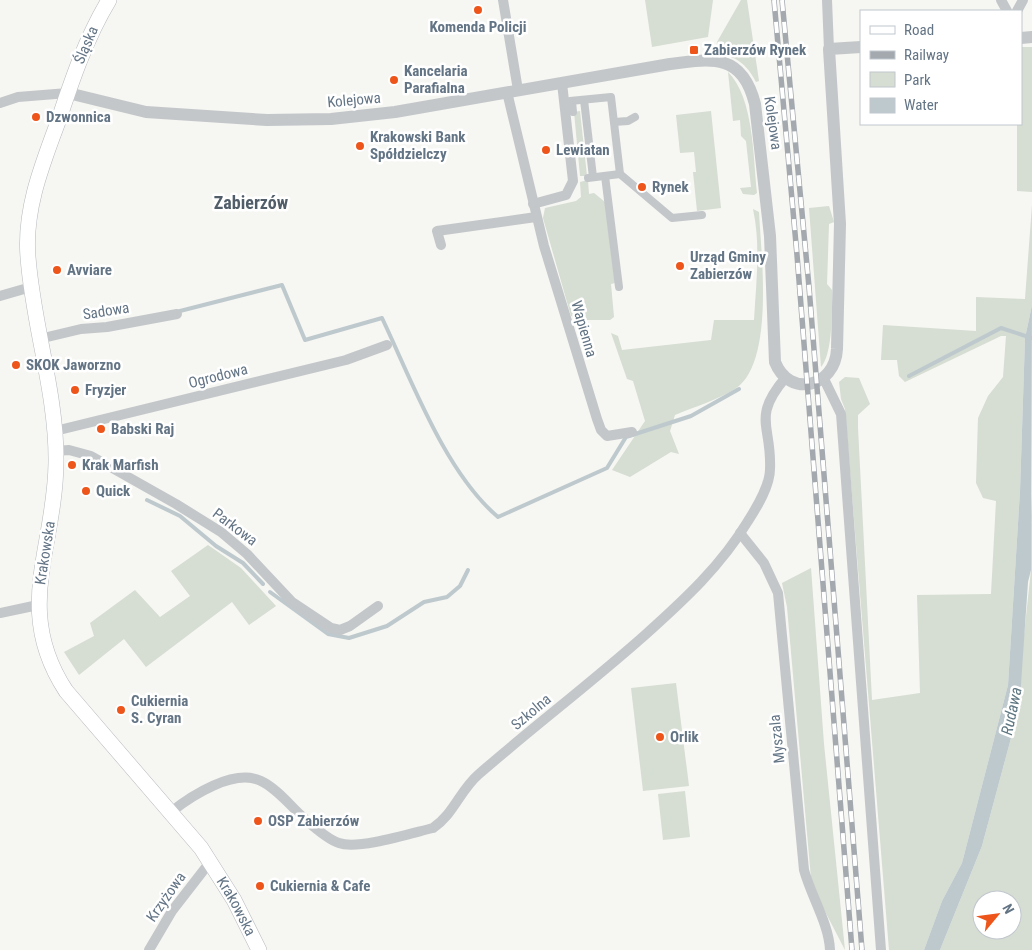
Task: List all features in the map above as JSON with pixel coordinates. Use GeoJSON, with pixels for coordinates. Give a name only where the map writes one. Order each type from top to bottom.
{"type":"FeatureCollection","features":[{"type":"Feature","properties":{"kind":"main road","name":"Śląska"},"geometry":{"type":"LineString","coordinates":[[68,93],[88,38],[109,0]]}},
{"type":"Feature","properties":{"kind":"main road","name":"Krakowska"},"geometry":{"type":"LineString","coordinates":[[68,93],[46,155],[31,210],[27,242],[31,287],[55,431],[56,451],[53,502],[38,605],[44,646],[56,676],[66,691],[171,812],[210,862],[241,913],[259,950]]}},
{"type":"Feature","properties":{"kind":"street","name":"Wapienna"},"geometry":{"type":"LineString","coordinates":[[503,0],[513,91],[532,204],[574,349],[601,430],[607,436],[632,432]]}},
{"type":"Feature","properties":{"kind":"street"},"geometry":{"type":"LineString","coordinates":[[786,377],[799,384],[813,384],[824,379],[833,369],[837,357],[840,216],[827,0]]}},
{"type":"Feature","properties":{"kind":"street"},"geometry":{"type":"LineString","coordinates":[[829,49],[860,47]]}},
{"type":"Feature","properties":{"kind":"street","name":"Kolejowa"},"geometry":{"type":"LineString","coordinates":[[68,93],[146,112],[267,120],[331,119],[395,112],[707,59],[728,63],[743,75],[752,91],[770,236],[774,356],[777,366],[786,377]]}},
{"type":"Feature","properties":{"kind":"street"},"geometry":{"type":"LineString","coordinates":[[532,204],[566,195],[573,181],[562,83]]}},
{"type":"Feature","properties":{"kind":"street"},"geometry":{"type":"LineString","coordinates":[[0,103],[18,97],[68,93]]}},
{"type":"Feature","properties":{"kind":"street"},"geometry":{"type":"LineString","coordinates":[[573,112],[571,101],[611,97],[620,174],[672,218],[702,215]]}},
{"type":"Feature","properties":{"kind":"street"},"geometry":{"type":"LineString","coordinates":[[584,100],[590,178],[620,174]]}},
{"type":"Feature","properties":{"kind":"street"},"geometry":{"type":"LineString","coordinates":[[614,122],[628,121],[635,117]]}},
{"type":"Feature","properties":{"kind":"street"},"geometry":{"type":"LineString","coordinates":[[606,176],[619,287]]}},
{"type":"Feature","properties":{"kind":"street"},"geometry":{"type":"LineString","coordinates":[[441,245],[437,231],[536,217]]}},
{"type":"Feature","properties":{"kind":"street"},"geometry":{"type":"LineString","coordinates":[[0,296],[31,287]]}},
{"type":"Feature","properties":{"kind":"street","name":"Sadowa"},"geometry":{"type":"LineString","coordinates":[[39,339],[68,334],[81,329],[107,327],[177,314]]}},
{"type":"Feature","properties":{"kind":"street","name":"Ogrodowa"},"geometry":{"type":"LineString","coordinates":[[55,431],[346,360],[387,345]]}},
{"type":"Feature","properties":{"kind":"street","name":"Szkolna"},"geometry":{"type":"LineString","coordinates":[[171,812],[192,796],[217,784],[253,779],[273,789],[314,827],[338,843],[359,844],[433,828],[452,811],[477,775],[597,678],[689,597],[722,560],[749,520],[769,477],[765,410],[769,399],[786,377]]}},
{"type":"Feature","properties":{"kind":"street"},"geometry":{"type":"LineString","coordinates":[[824,379],[838,406],[842,424],[880,950]]}},
{"type":"Feature","properties":{"kind":"street","name":"Parkowa"},"geometry":{"type":"LineString","coordinates":[[56,451],[69,450],[91,456],[221,532],[247,554],[292,602],[331,628],[340,630],[350,626],[378,606]]}},
{"type":"Feature","properties":{"kind":"street","name":"Myszala"},"geometry":{"type":"LineString","coordinates":[[740,533],[764,563],[778,593],[804,870],[810,893],[824,922],[830,950]]}},
{"type":"Feature","properties":{"kind":"street"},"geometry":{"type":"LineString","coordinates":[[0,613],[38,605]]}},
{"type":"Feature","properties":{"kind":"street","name":"Krzyżowa"},"geometry":{"type":"LineString","coordinates":[[149,950],[172,911],[210,862]]}},
{"type":"Feature","properties":{"kind":"green space"},"geometry":{"type":"Polygon","coordinates":[[[645,0],[713,0],[708,37],[652,47],[645,0]]]}},
{"type":"Feature","properties":{"kind":"green space"},"geometry":{"type":"Polygon","coordinates":[[[741,0],[747,0],[759,81],[756,82],[749,70],[740,62],[729,56],[716,53],[717,42],[741,0]]]}},
{"type":"Feature","properties":{"kind":"green space"},"geometry":{"type":"Polygon","coordinates":[[[1022,47],[1032,47],[1032,192],[1017,191],[1017,125],[1022,125],[1022,47]]]}},
{"type":"Feature","properties":{"kind":"green space"},"geometry":{"type":"Polygon","coordinates":[[[728,72],[737,83],[748,112],[757,193],[754,195],[743,194],[740,188],[751,187],[746,141],[741,136],[740,120],[733,121],[728,72]]]}},
{"type":"Feature","properties":{"kind":"green space"},"geometry":{"type":"Polygon","coordinates":[[[580,111],[587,176],[580,176],[574,112],[580,111]]]}},
{"type":"Feature","properties":{"kind":"green space"},"geometry":{"type":"Polygon","coordinates":[[[711,111],[721,208],[697,211],[693,172],[696,172],[694,152],[680,153],[676,115],[711,111]]]}},
{"type":"Feature","properties":{"kind":"green space"},"geometry":{"type":"Polygon","coordinates":[[[588,180],[589,194],[594,193],[605,202],[615,283],[611,284],[614,317],[610,320],[581,320],[571,316],[543,218],[545,208],[576,201],[581,197],[580,182],[588,180]]]}},
{"type":"Feature","properties":{"kind":"green space"},"geometry":{"type":"Polygon","coordinates":[[[1032,205],[1032,305],[1025,338],[1020,491],[1008,685],[962,863],[942,901],[924,950],[889,950],[845,409],[841,399],[839,382],[845,377],[859,378],[870,404],[858,415],[858,428],[872,700],[920,693],[917,595],[991,594],[996,501],[983,498],[976,483],[978,418],[988,396],[1003,377],[1006,336],[1001,336],[905,382],[899,376],[897,360],[881,360],[883,325],[976,331],[976,297],[1025,299],[1032,205]]]}},
{"type":"Feature","properties":{"kind":"green space"},"geometry":{"type":"Polygon","coordinates":[[[829,206],[834,222],[829,224],[827,284],[832,290],[832,319],[828,352],[821,367],[809,208],[829,206]]]}},
{"type":"Feature","properties":{"kind":"green space"},"geometry":{"type":"Polygon","coordinates":[[[753,209],[759,212],[763,306],[761,333],[756,356],[748,376],[728,393],[675,415],[670,431],[679,454],[671,452],[630,477],[612,470],[645,421],[633,381],[627,379],[611,333],[618,336],[622,350],[711,340],[714,320],[754,320],[757,279],[757,236],[753,209]]]}},
{"type":"Feature","properties":{"kind":"green space"},"geometry":{"type":"Polygon","coordinates":[[[1032,494],[1032,950],[940,950],[982,846],[1014,727],[1031,570],[1032,494]]]}},
{"type":"Feature","properties":{"kind":"green space"},"geometry":{"type":"Polygon","coordinates":[[[208,545],[241,568],[276,606],[249,625],[232,602],[146,667],[124,639],[79,675],[64,652],[94,636],[90,623],[135,590],[160,617],[190,596],[171,571],[208,545]]]}},
{"type":"Feature","properties":{"kind":"green space"},"geometry":{"type":"Polygon","coordinates":[[[811,568],[824,744],[845,950],[816,894],[811,878],[787,607],[782,583],[811,568]]]}},
{"type":"Feature","properties":{"kind":"green space","name":"Orlik"},"geometry":{"type":"Polygon","coordinates":[[[676,683],[689,786],[643,791],[631,688],[676,683]]]}},
{"type":"Feature","properties":{"kind":"green space"},"geometry":{"type":"Polygon","coordinates":[[[685,791],[690,837],[663,840],[658,794],[685,791]]]}},
{"type":"Feature","properties":{"kind":"water","name":"Rudawa"},"geometry":{"type":"Polygon","coordinates":[[[1032,305],[1031,570],[1028,582],[1020,699],[982,846],[940,950],[924,950],[942,901],[962,863],[1008,685],[1020,491],[1025,338],[1032,305]]]}},
{"type":"Feature","properties":{"kind":"waterway"},"geometry":{"type":"LineString","coordinates":[[180,311],[282,285],[305,340],[382,318],[418,397],[446,451],[479,498],[498,517],[607,468],[626,437],[691,416],[739,389]]}},
{"type":"Feature","properties":{"kind":"waterway"},"geometry":{"type":"LineString","coordinates":[[909,376],[1001,328],[1032,338]]}},
{"type":"Feature","properties":{"kind":"waterway"},"geometry":{"type":"LineString","coordinates":[[147,500],[180,516],[216,546],[243,563],[263,584]]}},
{"type":"Feature","properties":{"kind":"waterway"},"geometry":{"type":"LineString","coordinates":[[270,592],[328,634],[349,638],[387,626],[424,602],[447,597],[460,586],[468,570]]}},
{"type":"Feature","properties":{"kind":"railway"},"geometry":{"type":"LineString","coordinates":[[774,0],[797,255],[852,950]]}},
{"type":"Feature","properties":{"kind":"railway"},"geometry":{"type":"LineString","coordinates":[[782,0],[809,287],[862,950]]}},
{"type":"Feature","properties":{"kind":"place","name":"Komenda Policji"},"geometry":{"type":"Point","coordinates":[478,10]}},
{"type":"Feature","properties":{"kind":"place","name":"Zabierzów Rynek"},"geometry":{"type":"Point","coordinates":[694,50]}},
{"type":"Feature","properties":{"kind":"place","name":"Kancelaria Parafialna"},"geometry":{"type":"Point","coordinates":[394,80]}},
{"type":"Feature","properties":{"kind":"place","name":"Dzwonnica"},"geometry":{"type":"Point","coordinates":[36,117]}},
{"type":"Feature","properties":{"kind":"place","name":"Krakowski Bank Spółdzielczy"},"geometry":{"type":"Point","coordinates":[360,146]}},
{"type":"Feature","properties":{"kind":"place","name":"Lewiatan"},"geometry":{"type":"Point","coordinates":[546,150]}},
{"type":"Feature","properties":{"kind":"place","name":"Rynek"},"geometry":{"type":"Point","coordinates":[642,187]}},
{"type":"Feature","properties":{"kind":"place","name":"Urząd Gminy Zabierzów"},"geometry":{"type":"Point","coordinates":[680,266]}},
{"type":"Feature","properties":{"kind":"place","name":"Avviare"},"geometry":{"type":"Point","coordinates":[57,270]}},
{"type":"Feature","properties":{"kind":"place","name":"SKOK Jaworzno"},"geometry":{"type":"Point","coordinates":[16,365]}},
{"type":"Feature","properties":{"kind":"place","name":"Fryzjer"},"geometry":{"type":"Point","coordinates":[75,390]}},
{"type":"Feature","properties":{"kind":"place","name":"Babski Raj"},"geometry":{"type":"Point","coordinates":[101,429]}},
{"type":"Feature","properties":{"kind":"place","name":"Krak Marfish"},"geometry":{"type":"Point","coordinates":[72,465]}},
{"type":"Feature","properties":{"kind":"place","name":"Quick"},"geometry":{"type":"Point","coordinates":[86,491]}},
{"type":"Feature","properties":{"kind":"place","name":"Cukiernia S. Cyran"},"geometry":{"type":"Point","coordinates":[121,710]}},
{"type":"Feature","properties":{"kind":"place","name":"Orlik"},"geometry":{"type":"Point","coordinates":[660,737]}},
{"type":"Feature","properties":{"kind":"place","name":"OSP Zabierzów"},"geometry":{"type":"Point","coordinates":[258,821]}},
{"type":"Feature","properties":{"kind":"place","name":"Cukiernia & Cafe"},"geometry":{"type":"Point","coordinates":[260,886]}},
{"type":"Feature","properties":{"kind":"district","name":"Zabierzów"},"geometry":{"type":"Point","coordinates":[251,203]}}]}
